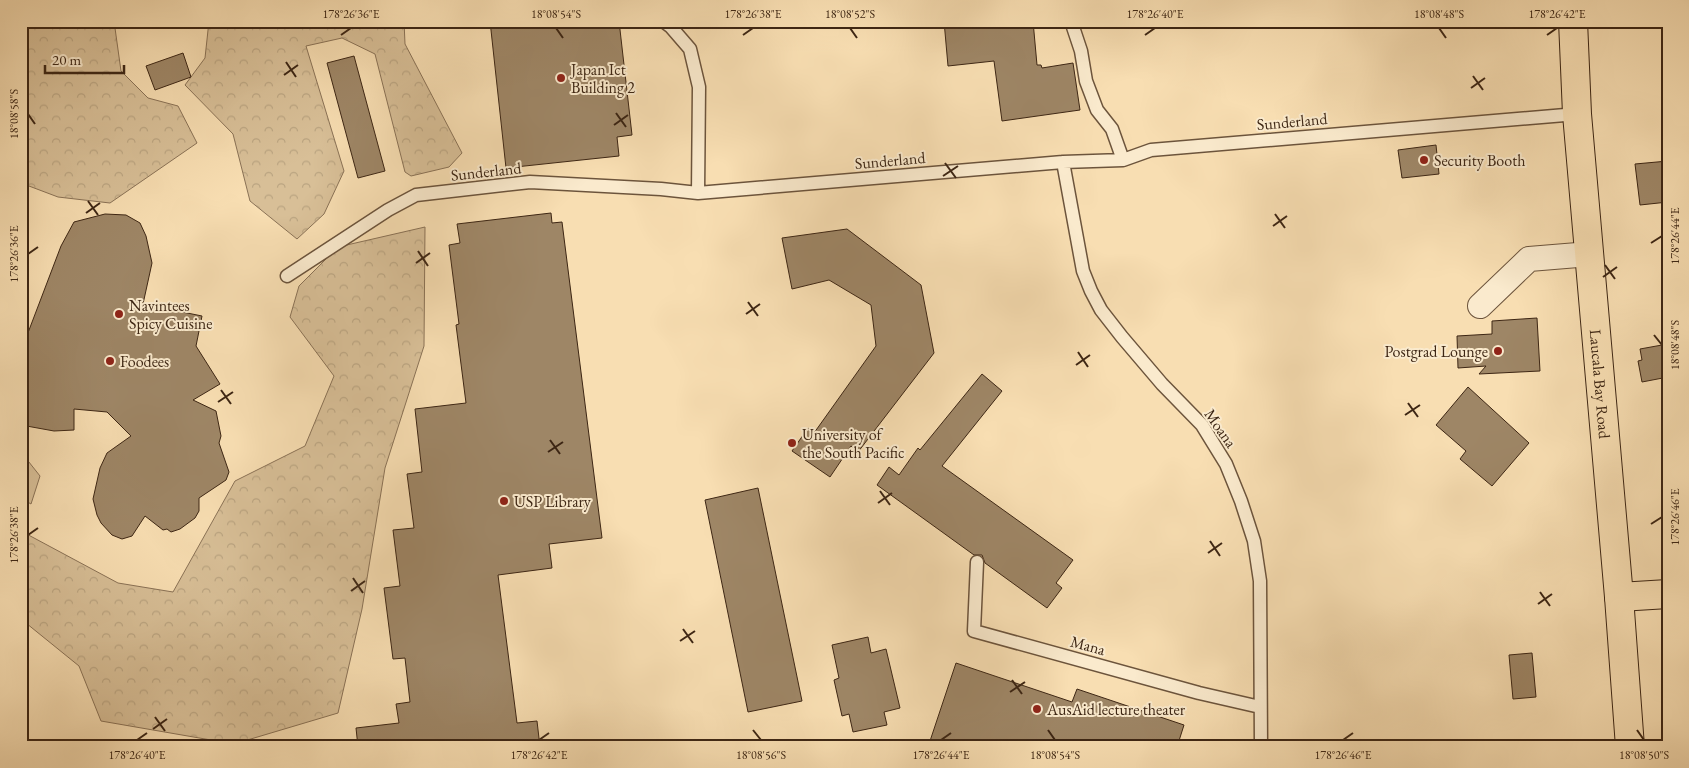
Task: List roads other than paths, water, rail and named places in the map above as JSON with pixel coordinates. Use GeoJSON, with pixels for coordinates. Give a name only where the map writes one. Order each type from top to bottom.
{"type":"FeatureCollection","features":[{"type":"Feature","properties":{"kind":"main road","name":"Laucala Bay Road"},"geometry":{"type":"LineString","coordinates":[[1573,21],[1576,114],[1590,254],[1630,747]]}},
{"type":"Feature","properties":{"kind":"main road"},"geometry":{"type":"LineString","coordinates":[[1619,597],[1668,594]]}},
{"type":"Feature","properties":{"kind":"street"},"geometry":{"type":"LineString","coordinates":[[1480,306],[1529,260],[1590,254]]}},
{"type":"Feature","properties":{"kind":"lane"},"geometry":{"type":"LineString","coordinates":[[663,21],[672,27],[690,49],[699,87],[698,193]]}},
{"type":"Feature","properties":{"kind":"lane"},"geometry":{"type":"LineString","coordinates":[[1071,21],[1081,51],[1086,81],[1097,110],[1112,129],[1123,160]]}},
{"type":"Feature","properties":{"kind":"lane","name":"Sunderland"},"geometry":{"type":"LineString","coordinates":[[287,276],[388,210],[416,195],[530,182],[661,189],[698,193],[1063,162],[1123,160],[1152,150],[1576,114]]}},
{"type":"Feature","properties":{"kind":"lane","name":"Moana"},"geometry":{"type":"LineString","coordinates":[[1063,162],[1083,271],[1101,310],[1162,384],[1202,425],[1226,464],[1249,524],[1258,562],[1261,637],[1261,747]]}},
{"type":"Feature","properties":{"kind":"lane","name":"Mana"},"geometry":{"type":"LineString","coordinates":[[977,562],[974,630],[1199,693],[1260,707]]}},
{"type":"Feature","properties":{"kind":"place","name":"Japan Ict Building 2"},"geometry":{"type":"Point","coordinates":[561,78]}},
{"type":"Feature","properties":{"kind":"place","name":"Security Booth"},"geometry":{"type":"Point","coordinates":[1424,160]}},
{"type":"Feature","properties":{"kind":"place","name":"Navintees Spicy Cuisine"},"geometry":{"type":"Point","coordinates":[119,314]}},
{"type":"Feature","properties":{"kind":"place","name":"Postgrad Lounge"},"geometry":{"type":"Point","coordinates":[1498,351]}},
{"type":"Feature","properties":{"kind":"place","name":"Foodees"},"geometry":{"type":"Point","coordinates":[110,361]}},
{"type":"Feature","properties":{"kind":"place","name":"University of the South Pacific"},"geometry":{"type":"Point","coordinates":[792,443]}},
{"type":"Feature","properties":{"kind":"place","name":"USP Library"},"geometry":{"type":"Point","coordinates":[504,501]}},
{"type":"Feature","properties":{"kind":"place","name":"AusAid lecture theater"},"geometry":{"type":"Point","coordinates":[1037,709]}}]}
